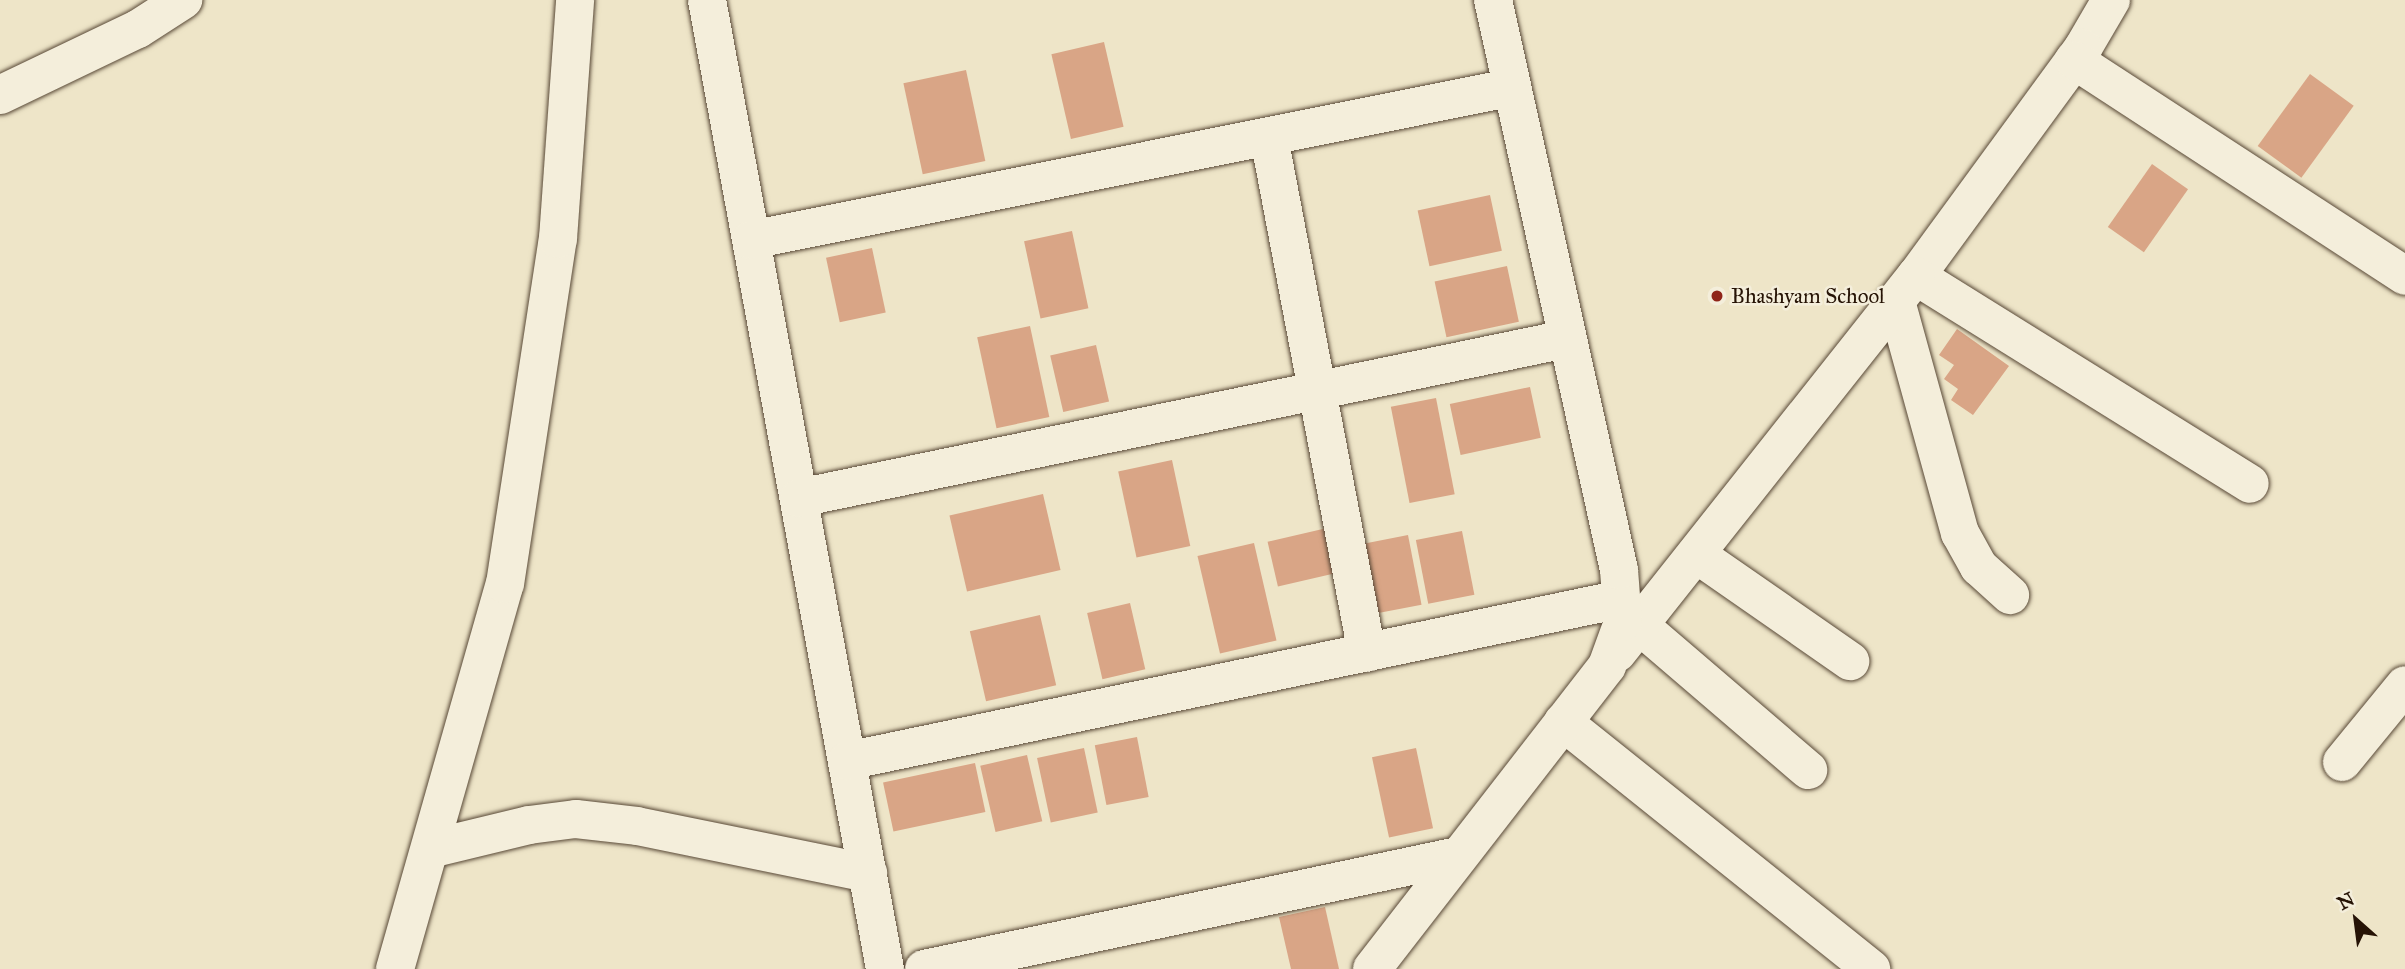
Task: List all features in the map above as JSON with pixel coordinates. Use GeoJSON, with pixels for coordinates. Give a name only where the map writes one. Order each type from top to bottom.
{"type":"FeatureCollection","features":[{"type":"Feature","properties":{"kind":"street"},"geometry":{"type":"LineString","coordinates":[[0,95],[138,29],[183,0]]}},
{"type":"Feature","properties":{"kind":"street"},"geometry":{"type":"LineString","coordinates":[[395,969],[505,584],[558,239],[575,0]]}},
{"type":"Feature","properties":{"kind":"street"},"geometry":{"type":"LineString","coordinates":[[707,0],[885,969]]}},
{"type":"Feature","properties":{"kind":"street"},"geometry":{"type":"LineString","coordinates":[[1493,0],[1509,88],[1630,612],[1808,770]]}},
{"type":"Feature","properties":{"kind":"street"},"geometry":{"type":"LineString","coordinates":[[1372,969],[1607,666],[1623,622],[1630,612],[1696,554],[1906,288],[2074,60],[2111,0]]}},
{"type":"Feature","properties":{"kind":"street"},"geometry":{"type":"LineString","coordinates":[[2074,60],[2405,276]]}},
{"type":"Feature","properties":{"kind":"street"},"geometry":{"type":"LineString","coordinates":[[751,240],[1509,88]]}},
{"type":"Feature","properties":{"kind":"street"},"geometry":{"type":"LineString","coordinates":[[1269,137],[1367,653]]}},
{"type":"Feature","properties":{"kind":"street"},"geometry":{"type":"LineString","coordinates":[[1906,288],[2250,484]]}},
{"type":"Feature","properties":{"kind":"street"},"geometry":{"type":"LineString","coordinates":[[1906,288],[1960,533],[1979,567],[2010,595]]}},
{"type":"Feature","properties":{"kind":"street"},"geometry":{"type":"LineString","coordinates":[[799,498],[1566,339]]}},
{"type":"Feature","properties":{"kind":"street"},"geometry":{"type":"LineString","coordinates":[[1696,554],[1850,661]]}},
{"type":"Feature","properties":{"kind":"street"},"geometry":{"type":"LineString","coordinates":[[847,761],[1367,653],[1630,612]]}},
{"type":"Feature","properties":{"kind":"street"},"geometry":{"type":"LineString","coordinates":[[2342,762],[2405,685]]}},
{"type":"Feature","properties":{"kind":"street"},"geometry":{"type":"LineString","coordinates":[[1563,722],[1871,969]]}},
{"type":"Feature","properties":{"kind":"street"},"geometry":{"type":"LineString","coordinates":[[430,849],[529,825],[576,819],[637,826],[868,873]]}},
{"type":"Feature","properties":{"kind":"street"},"geometry":{"type":"LineString","coordinates":[[924,969],[1458,856]]}},
{"type":"Feature","properties":{"kind":"building"},"geometry":{"type":"Polygon","coordinates":[[[1104,42],[1124,127],[1071,139],[1051,54],[1104,42]]]}},
{"type":"Feature","properties":{"kind":"building"},"geometry":{"type":"Polygon","coordinates":[[[966,70],[985,161],[923,174],[903,83],[966,70]]]}},
{"type":"Feature","properties":{"kind":"building"},"geometry":{"type":"Polygon","coordinates":[[[2310,74],[2354,106],[2301,178],[2258,146],[2310,74]]]}},
{"type":"Feature","properties":{"kind":"building"},"geometry":{"type":"Polygon","coordinates":[[[2152,164],[2188,189],[2144,252],[2108,227],[2152,164]]]}},
{"type":"Feature","properties":{"kind":"building"},"geometry":{"type":"Polygon","coordinates":[[[1490,195],[1502,251],[1429,266],[1418,210],[1490,195]]]}},
{"type":"Feature","properties":{"kind":"building"},"geometry":{"type":"Polygon","coordinates":[[[1072,231],[1088,308],[1040,318],[1024,241],[1072,231]]]}},
{"type":"Feature","properties":{"kind":"building"},"geometry":{"type":"Polygon","coordinates":[[[872,248],[886,313],[840,322],[826,258],[872,248]]]}},
{"type":"Feature","properties":{"kind":"building"},"geometry":{"type":"Polygon","coordinates":[[[1507,266],[1519,322],[1446,337],[1435,281],[1507,266]]]}},
{"type":"Feature","properties":{"kind":"building"},"geometry":{"type":"Polygon","coordinates":[[[1030,326],[1049,417],[997,428],[977,337],[1030,326]]]}},
{"type":"Feature","properties":{"kind":"building"},"geometry":{"type":"Polygon","coordinates":[[[1957,329],[2009,366],[1973,415],[1951,400],[1958,389],[1944,379],[1954,365],[1939,355],[1957,329]]]}},
{"type":"Feature","properties":{"kind":"building"},"geometry":{"type":"Polygon","coordinates":[[[1096,345],[1109,402],[1063,412],[1050,356],[1096,345]]]}},
{"type":"Feature","properties":{"kind":"building"},"geometry":{"type":"Polygon","coordinates":[[[1530,387],[1541,438],[1461,455],[1450,404],[1530,387]]]}},
{"type":"Feature","properties":{"kind":"building"},"geometry":{"type":"Polygon","coordinates":[[[1436,398],[1455,494],[1410,503],[1391,407],[1436,398]]]}},
{"type":"Feature","properties":{"kind":"building"},"geometry":{"type":"Polygon","coordinates":[[[1172,460],[1190,546],[1136,558],[1118,471],[1172,460]]]}},
{"type":"Feature","properties":{"kind":"building"},"geometry":{"type":"Polygon","coordinates":[[[1043,494],[1061,570],[967,592],[949,516],[1043,494]]]}},
{"type":"Feature","properties":{"kind":"building"},"geometry":{"type":"Polygon","coordinates":[[[1327,528],[1337,573],[1278,587],[1268,542],[1327,528]]]}},
{"type":"Feature","properties":{"kind":"building"},"geometry":{"type":"Polygon","coordinates":[[[1462,531],[1474,595],[1428,604],[1416,540],[1462,531]]]}},
{"type":"Feature","properties":{"kind":"building"},"geometry":{"type":"Polygon","coordinates":[[[1408,535],[1422,605],[1378,613],[1365,543],[1408,535]]]}},
{"type":"Feature","properties":{"kind":"building"},"geometry":{"type":"Polygon","coordinates":[[[1254,543],[1276,640],[1220,653],[1197,556],[1254,543]]]}},
{"type":"Feature","properties":{"kind":"building"},"geometry":{"type":"Polygon","coordinates":[[[1130,603],[1145,669],[1102,679],[1087,613],[1130,603]]]}},
{"type":"Feature","properties":{"kind":"building"},"geometry":{"type":"Polygon","coordinates":[[[1040,615],[1056,685],[986,701],[970,631],[1040,615]]]}},
{"type":"Feature","properties":{"kind":"building"},"geometry":{"type":"Polygon","coordinates":[[[1137,737],[1149,797],[1106,805],[1095,745],[1137,737]]]}},
{"type":"Feature","properties":{"kind":"building"},"geometry":{"type":"Polygon","coordinates":[[[1084,748],[1098,813],[1051,823],[1037,758],[1084,748]]]}},
{"type":"Feature","properties":{"kind":"building"},"geometry":{"type":"Polygon","coordinates":[[[1416,748],[1433,828],[1389,838],[1372,757],[1416,748]]]}},
{"type":"Feature","properties":{"kind":"building"},"geometry":{"type":"Polygon","coordinates":[[[1027,755],[1042,821],[996,832],[980,766],[1027,755]]]}},
{"type":"Feature","properties":{"kind":"building"},"geometry":{"type":"Polygon","coordinates":[[[975,763],[985,812],[893,831],[883,783],[975,763]]]}},
{"type":"Feature","properties":{"kind":"building"},"geometry":{"type":"Polygon","coordinates":[[[1325,907],[1339,969],[1291,969],[1279,917],[1325,907]]]}},
{"type":"Feature","properties":{"kind":"place","name":"Bhashyam School"},"geometry":{"type":"Point","coordinates":[1717,296]}}]}
